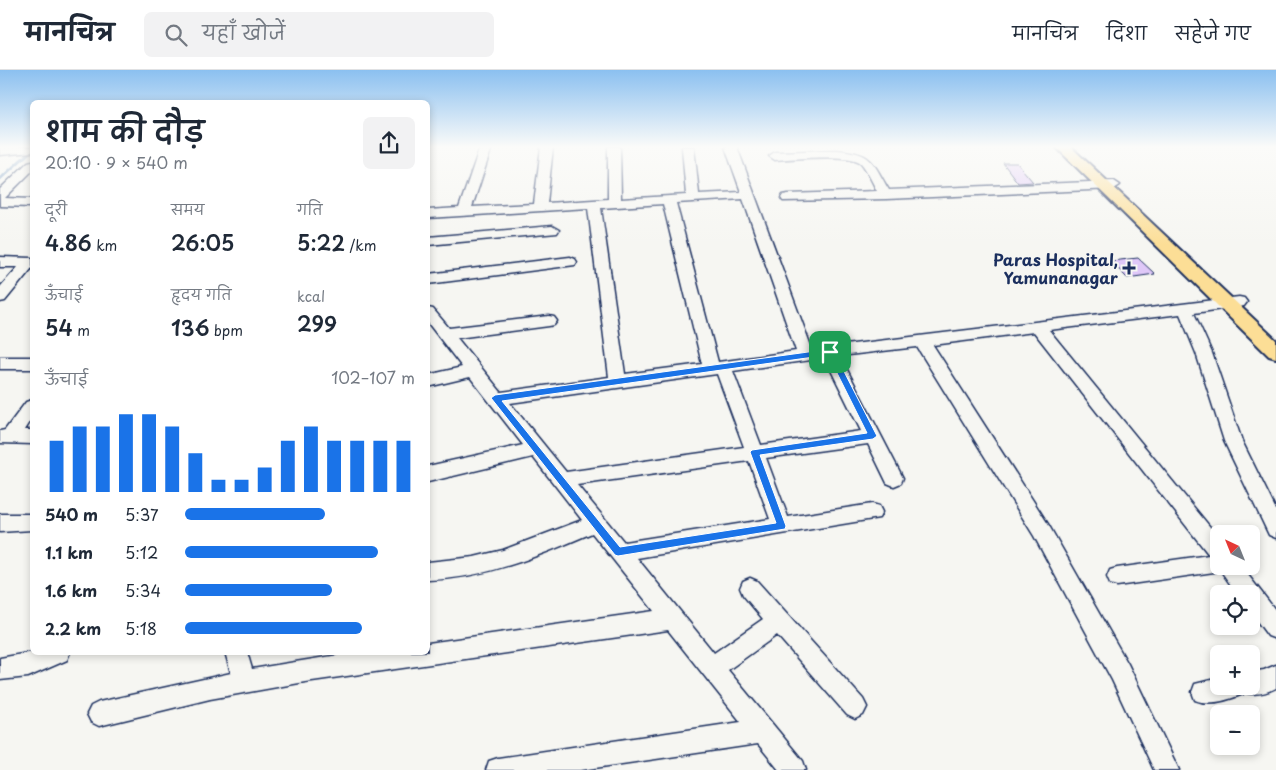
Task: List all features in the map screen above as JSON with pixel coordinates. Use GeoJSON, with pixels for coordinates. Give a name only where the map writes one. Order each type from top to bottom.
{"type":"FeatureCollection","features":[{"type":"Feature","properties":{"kind":"main road"},"geometry":{"type":"LineString","coordinates":[[1101,180],[1233,303],[1276,351]]}},
{"type":"Feature","properties":{"kind":"main road"},"geometry":{"type":"LineString","coordinates":[[1103,180],[1108,186]]}},
{"type":"Feature","properties":{"kind":"main road"},"geometry":{"type":"LineString","coordinates":[[1233,303],[1276,336]]}},
{"type":"Feature","properties":{"kind":"street"},"geometry":{"type":"LineString","coordinates":[[0,196],[17,180]]}},
{"type":"Feature","properties":{"kind":"street"},"geometry":{"type":"LineString","coordinates":[[464,212],[475,180]]}},
{"type":"Feature","properties":{"kind":"street"},"geometry":{"type":"LineString","coordinates":[[540,207],[543,180]]}},
{"type":"Feature","properties":{"kind":"street"},"geometry":{"type":"LineString","coordinates":[[615,180],[615,202]]}},
{"type":"Feature","properties":{"kind":"street"},"geometry":{"type":"LineString","coordinates":[[692,180],[694,198]]}},
{"type":"Feature","properties":{"kind":"street"},"geometry":{"type":"LineString","coordinates":[[743,180],[806,355]]}},
{"type":"Feature","properties":{"kind":"street"},"geometry":{"type":"LineString","coordinates":[[877,180],[886,195]]}},
{"type":"Feature","properties":{"kind":"street"},"geometry":{"type":"LineString","coordinates":[[788,198],[1108,186]]}},
{"type":"Feature","properties":{"kind":"street"},"geometry":{"type":"LineString","coordinates":[[430,214],[748,195]]}},
{"type":"Feature","properties":{"kind":"street"},"geometry":{"type":"LineString","coordinates":[[668,199],[717,368],[755,452],[782,526]]}},
{"type":"Feature","properties":{"kind":"street"},"geometry":{"type":"LineString","coordinates":[[0,202],[30,203]]}},
{"type":"Feature","properties":{"kind":"street"},"geometry":{"type":"LineString","coordinates":[[594,203],[618,381]]}},
{"type":"Feature","properties":{"kind":"street"},"geometry":{"type":"LineString","coordinates":[[430,240],[552,230]]}},
{"type":"Feature","properties":{"kind":"street"},"geometry":{"type":"LineString","coordinates":[[0,262],[30,262]]}},
{"type":"Feature","properties":{"kind":"street"},"geometry":{"type":"LineString","coordinates":[[430,279],[570,262]]}},
{"type":"Feature","properties":{"kind":"street"},"geometry":{"type":"LineString","coordinates":[[0,297],[30,263]]}},
{"type":"Feature","properties":{"kind":"street"},"geometry":{"type":"LineString","coordinates":[[495,398],[806,355],[1233,303]]}},
{"type":"Feature","properties":{"kind":"street"},"geometry":{"type":"LineString","coordinates":[[1185,309],[1196,328],[1205,352],[1228,431],[1276,529]]}},
{"type":"Feature","properties":{"kind":"street"},"geometry":{"type":"LineString","coordinates":[[434,325],[549,321]]}},
{"type":"Feature","properties":{"kind":"street"},"geometry":{"type":"LineString","coordinates":[[434,325],[473,370],[794,770]]}},
{"type":"Feature","properties":{"kind":"street"},"geometry":{"type":"LineString","coordinates":[[1038,327],[1210,542]]}},
{"type":"Feature","properties":{"kind":"street"},"geometry":{"type":"LineString","coordinates":[[922,341],[1042,530],[1120,672],[1167,770]]}},
{"type":"Feature","properties":{"kind":"street"},"geometry":{"type":"LineString","coordinates":[[830,352],[894,478]]}},
{"type":"Feature","properties":{"kind":"street"},"geometry":{"type":"LineString","coordinates":[[0,363],[30,363]]}},
{"type":"Feature","properties":{"kind":"street"},"geometry":{"type":"LineString","coordinates":[[430,381],[473,370]]}},
{"type":"Feature","properties":{"kind":"street"},"geometry":{"type":"LineString","coordinates":[[5,437],[30,409]]}},
{"type":"Feature","properties":{"kind":"street"},"geometry":{"type":"LineString","coordinates":[[561,480],[873,436]]}},
{"type":"Feature","properties":{"kind":"street"},"geometry":{"type":"LineString","coordinates":[[5,437],[30,437]]}},
{"type":"Feature","properties":{"kind":"street"},"geometry":{"type":"LineString","coordinates":[[430,474],[536,449]]}},
{"type":"Feature","properties":{"kind":"street"},"geometry":{"type":"LineString","coordinates":[[618,552],[872,512]]}},
{"type":"Feature","properties":{"kind":"street"},"geometry":{"type":"LineString","coordinates":[[0,523],[30,522]]}},
{"type":"Feature","properties":{"kind":"street"},"geometry":{"type":"LineString","coordinates":[[430,570],[460,569],[491,563],[595,523]]}},
{"type":"Feature","properties":{"kind":"street"},"geometry":{"type":"LineString","coordinates":[[1117,577],[1210,564]]}},
{"type":"Feature","properties":{"kind":"street"},"geometry":{"type":"LineString","coordinates":[[1236,575],[1244,585]]}},
{"type":"Feature","properties":{"kind":"street"},"geometry":{"type":"LineString","coordinates":[[750,588],[855,707]]}},
{"type":"Feature","properties":{"kind":"street"},"geometry":{"type":"LineString","coordinates":[[1260,607],[1276,629]]}},
{"type":"Feature","properties":{"kind":"street"},"geometry":{"type":"LineString","coordinates":[[430,652],[672,619]]}},
{"type":"Feature","properties":{"kind":"street"},"geometry":{"type":"LineString","coordinates":[[712,668],[778,621]]}},
{"type":"Feature","properties":{"kind":"street"},"geometry":{"type":"LineString","coordinates":[[0,669],[28,666],[53,655]]}},
{"type":"Feature","properties":{"kind":"street"},"geometry":{"type":"LineString","coordinates":[[237,655],[245,682]]}},
{"type":"Feature","properties":{"kind":"street"},"geometry":{"type":"LineString","coordinates":[[99,714],[245,682],[409,655]]}},
{"type":"Feature","properties":{"kind":"street"},"geometry":{"type":"LineString","coordinates":[[1260,680],[1276,676]]}},
{"type":"Feature","properties":{"kind":"street"},"geometry":{"type":"LineString","coordinates":[[1203,692],[1210,691]]}},
{"type":"Feature","properties":{"kind":"street"},"geometry":{"type":"LineString","coordinates":[[498,770],[763,731]]}},
{"type":"Feature","properties":{"kind":"building"},"geometry":{"type":"Polygon","coordinates":[[[1016,180],[1031,180],[1033,182],[1018,183],[1016,180]]]}},
{"type":"Feature","properties":{"kind":"building"},"geometry":{"type":"Polygon","coordinates":[[[1138,258],[1155,274],[1127,278],[1111,261],[1138,258]]]}},
{"type":"Feature","properties":{"kind":"place","name":"Paras Hospital, Yamunanagar"},"geometry":{"type":"Point","coordinates":[1129,268]}},
{"type":"Feature","properties":{"kind":"route"},"geometry":{"type":"LineString","coordinates":[[830,352],[873,436],[755,452],[782,526],[618,552],[495,398],[575,387],[830,352]]}}]}
